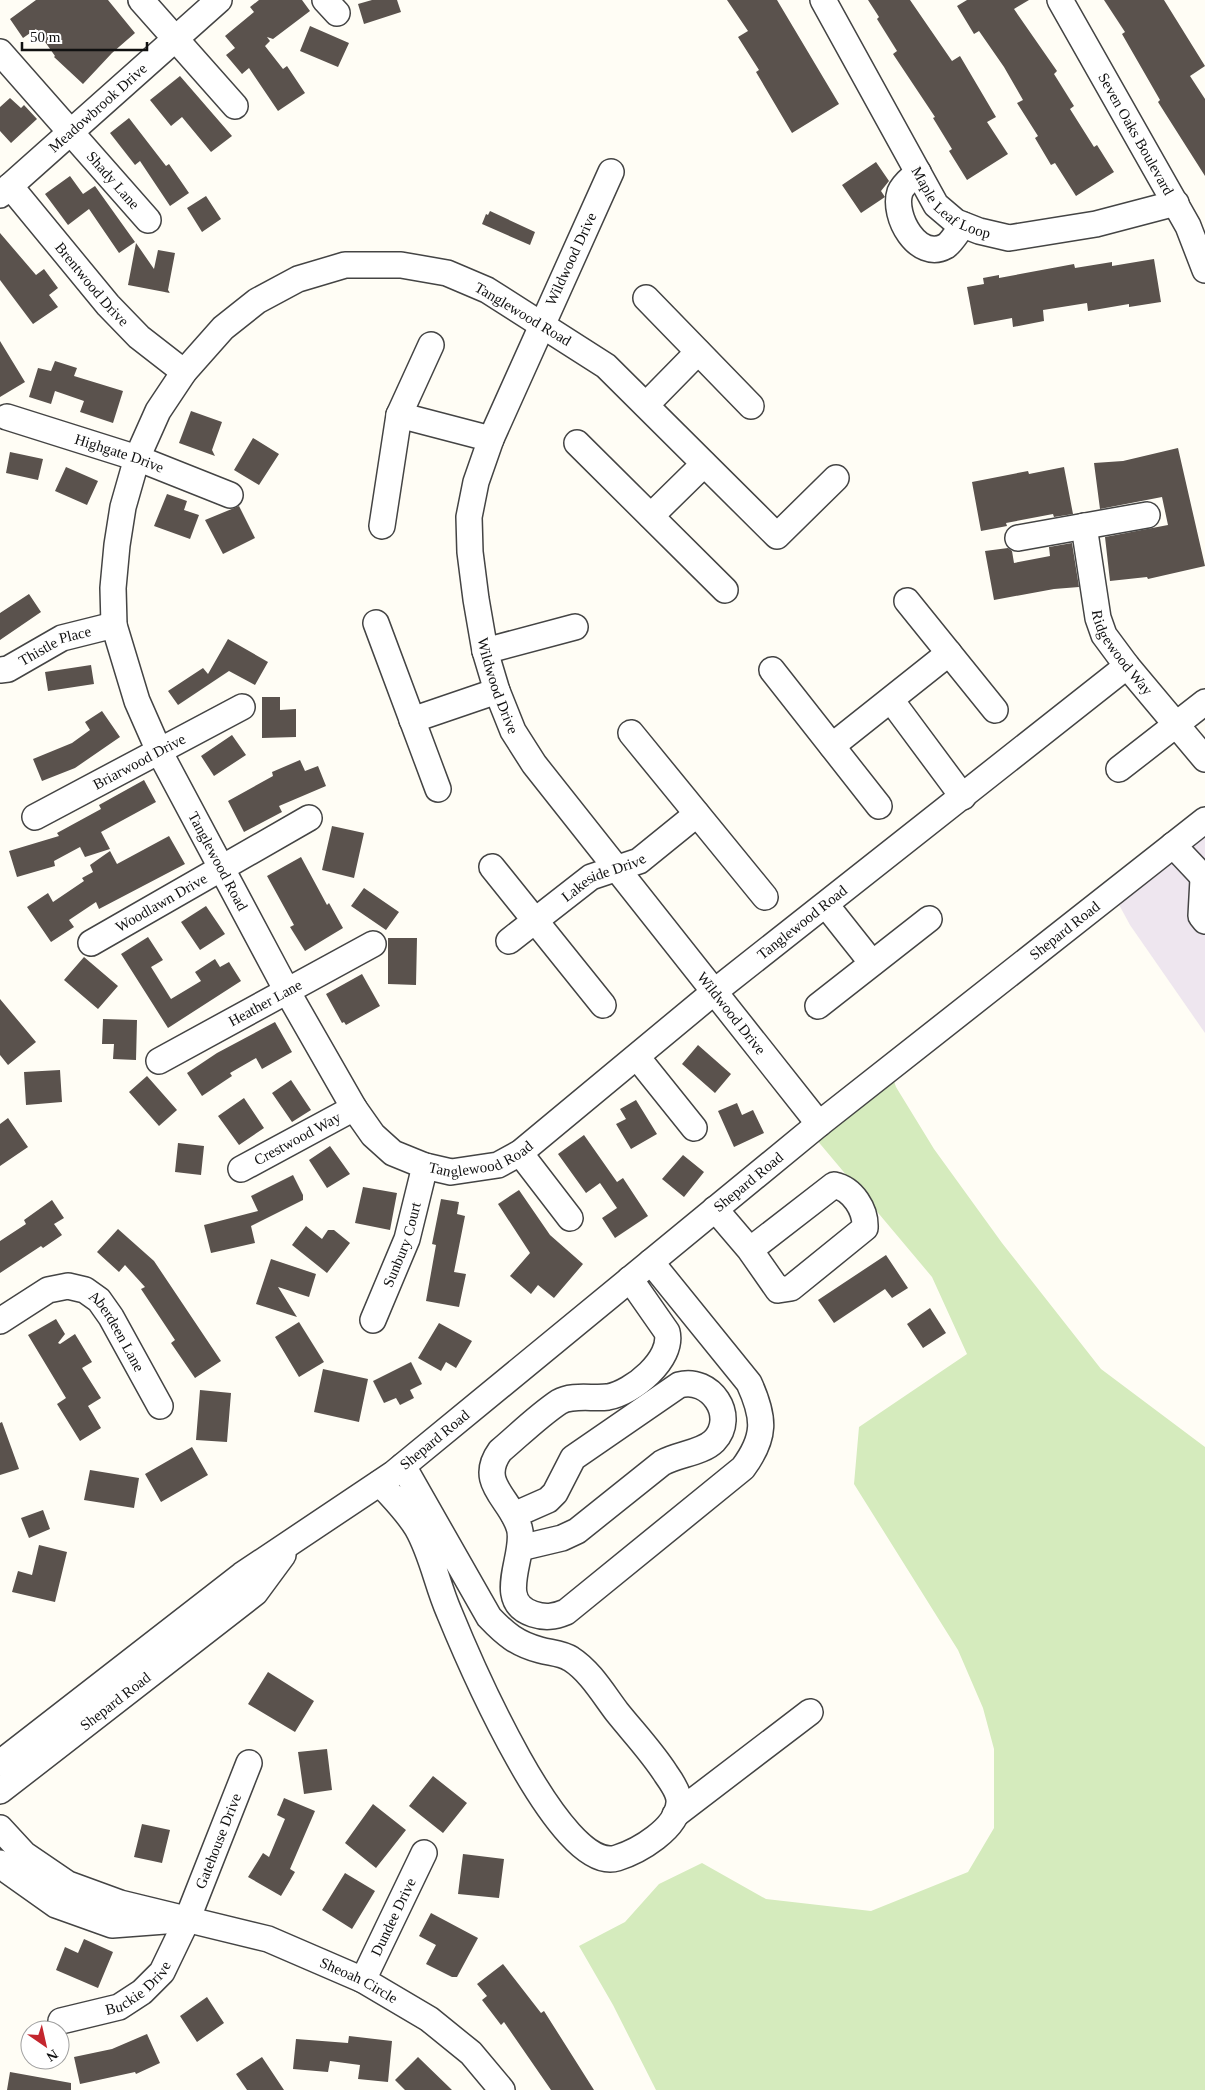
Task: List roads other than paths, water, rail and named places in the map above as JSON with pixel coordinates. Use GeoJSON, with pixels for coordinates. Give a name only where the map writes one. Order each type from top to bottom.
{"type":"FeatureCollection","features":[{"type":"Feature","properties":{"kind":"street"},"geometry":{"type":"LineString","coordinates":[[141,0],[235,106]]}},
{"type":"Feature","properties":{"kind":"street","name":"Meadowbrook Drive"},"geometry":{"type":"LineString","coordinates":[[5,190],[219,0]]}},
{"type":"Feature","properties":{"kind":"street","name":"Maple Leaf Loop"},"geometry":{"type":"LineString","coordinates":[[823,0],[936,205],[963,225],[1009,238],[1096,224],[1176,203]]}},
{"type":"Feature","properties":{"kind":"street","name":"Seven Oaks Boulevard"},"geometry":{"type":"LineString","coordinates":[[1060,0],[1176,203],[1188,226],[1205,270]]}},
{"type":"Feature","properties":{"kind":"street","name":"Shady Lane"},"geometry":{"type":"LineString","coordinates":[[0,52],[148,220]]}},
{"type":"Feature","properties":{"kind":"street","name":"Wildwood Drive"},"geometry":{"type":"LineString","coordinates":[[611,172],[491,439],[476,482],[469,517],[470,552],[485,651],[513,731],[529,756],[615,868],[819,1124]]}},
{"type":"Feature","properties":{"kind":"street"},"geometry":{"type":"LineString","coordinates":[[918,172],[906,183],[899,200],[898,213],[908,232],[922,244],[938,248],[947,245],[963,225]]}},
{"type":"Feature","properties":{"kind":"street","name":"Brentwood Drive"},"geometry":{"type":"LineString","coordinates":[[5,190],[108,306],[139,337],[184,372]]}},
{"type":"Feature","properties":{"kind":"street","name":"Tanglewood Road"},"geometry":{"type":"LineString","coordinates":[[836,478],[777,536],[606,366],[487,290],[447,273],[401,266],[345,265],[298,279],[258,301],[223,328],[184,372],[158,411],[136,458],[123,507],[113,588],[114,625],[137,701],[159,751],[287,991],[354,1108],[373,1135],[393,1153],[425,1166],[451,1172],[498,1165],[520,1153],[714,992],[1127,666]]}},
{"type":"Feature","properties":{"kind":"street"},"geometry":{"type":"LineString","coordinates":[[646,298],[751,406]]}},
{"type":"Feature","properties":{"kind":"street"},"geometry":{"type":"LineString","coordinates":[[382,526],[399,415],[431,345]]}},
{"type":"Feature","properties":{"kind":"street"},"geometry":{"type":"LineString","coordinates":[[646,405],[698,352]]}},
{"type":"Feature","properties":{"kind":"street"},"geometry":{"type":"LineString","coordinates":[[399,415],[491,439]]}},
{"type":"Feature","properties":{"kind":"street","name":"Highgate Drive"},"geometry":{"type":"LineString","coordinates":[[6,417],[136,458],[230,495]]}},
{"type":"Feature","properties":{"kind":"street"},"geometry":{"type":"LineString","coordinates":[[577,443],[725,590]]}},
{"type":"Feature","properties":{"kind":"street"},"geometry":{"type":"LineString","coordinates":[[651,516],[704,464]]}},
{"type":"Feature","properties":{"kind":"street"},"geometry":{"type":"LineString","coordinates":[[1018,538],[1147,515]]}},
{"type":"Feature","properties":{"kind":"street","name":"Ridgewood Way"},"geometry":{"type":"LineString","coordinates":[[1084,526],[1098,618],[1104,635],[1127,666],[1205,759]]}},
{"type":"Feature","properties":{"kind":"street"},"geometry":{"type":"LineString","coordinates":[[907,601],[995,710]]}},
{"type":"Feature","properties":{"kind":"street"},"geometry":{"type":"LineString","coordinates":[[376,623],[438,790]]}},
{"type":"Feature","properties":{"kind":"street","name":"Thistle Place"},"geometry":{"type":"LineString","coordinates":[[0,670],[8,670],[62,638],[114,625]]}},
{"type":"Feature","properties":{"kind":"street"},"geometry":{"type":"LineString","coordinates":[[485,651],[575,627]]}},
{"type":"Feature","properties":{"kind":"street"},"geometry":{"type":"LineString","coordinates":[[832,746],[949,653]]}},
{"type":"Feature","properties":{"kind":"street"},"geometry":{"type":"LineString","coordinates":[[772,670],[879,806]]}},
{"type":"Feature","properties":{"kind":"street"},"geometry":{"type":"LineString","coordinates":[[412,720],[498,691]]}},
{"type":"Feature","properties":{"kind":"street"},"geometry":{"type":"LineString","coordinates":[[891,700],[963,797]]}},
{"type":"Feature","properties":{"kind":"street"},"geometry":{"type":"LineString","coordinates":[[1119,769],[1205,702]]}},
{"type":"Feature","properties":{"kind":"street","name":"Briarwood Drive"},"geometry":{"type":"LineString","coordinates":[[35,817],[242,707]]}},
{"type":"Feature","properties":{"kind":"street"},"geometry":{"type":"LineString","coordinates":[[631,732],[765,897]]}},
{"type":"Feature","properties":{"kind":"street","name":"Lakeside Drive"},"geometry":{"type":"LineString","coordinates":[[509,941],[591,877],[639,861],[697,814]]}},
{"type":"Feature","properties":{"kind":"street","name":"Woodlawn Drive"},"geometry":{"type":"LineString","coordinates":[[91,943],[309,818]]}},
{"type":"Feature","properties":{"kind":"street","name":"Shepard Road"},"geometry":{"type":"LineString","coordinates":[[0,1763],[242,1575],[403,1466],[819,1124],[1205,820]]}},
{"type":"Feature","properties":{"kind":"street"},"geometry":{"type":"LineString","coordinates":[[1173,845],[1204,879],[1201,916],[1205,921]]}},
{"type":"Feature","properties":{"kind":"street"},"geometry":{"type":"LineString","coordinates":[[492,867],[603,1005]]}},
{"type":"Feature","properties":{"kind":"street"},"geometry":{"type":"LineString","coordinates":[[826,904],[872,963]]}},
{"type":"Feature","properties":{"kind":"street"},"geometry":{"type":"LineString","coordinates":[[818,1006],[929,919]]}},
{"type":"Feature","properties":{"kind":"street","name":"Heather Lane"},"geometry":{"type":"LineString","coordinates":[[158,1061],[373,944]]}},
{"type":"Feature","properties":{"kind":"street"},"geometry":{"type":"LineString","coordinates":[[637,1057],[694,1128]]}},
{"type":"Feature","properties":{"kind":"street","name":"Crestwood Way"},"geometry":{"type":"LineString","coordinates":[[241,1169],[354,1108]]}},
{"type":"Feature","properties":{"kind":"street"},"geometry":{"type":"LineString","coordinates":[[520,1153],[570,1218]]}},
{"type":"Feature","properties":{"kind":"street","name":"Sunbury Court"},"geometry":{"type":"LineString","coordinates":[[373,1320],[407,1239],[425,1166]]}},
{"type":"Feature","properties":{"kind":"street"},"geometry":{"type":"LineString","coordinates":[[715,1209],[750,1250],[778,1290],[791,1288],[865,1228],[864,1209],[842,1186],[834,1185],[750,1250]]}},
{"type":"Feature","properties":{"kind":"street"},"geometry":{"type":"LineString","coordinates":[[630,1279],[668,1332],[669,1338],[656,1367],[649,1374],[610,1396],[573,1398],[560,1401],[500,1451],[493,1462],[491,1474],[496,1488],[514,1515],[520,1528],[520,1548],[514,1567],[512,1588],[519,1604],[528,1612],[542,1617],[554,1617],[566,1612],[743,1468],[756,1450],[762,1422],[757,1399],[749,1383],[651,1262]]}},
{"type":"Feature","properties":{"kind":"street","name":"Aberdeen Lane"},"geometry":{"type":"LineString","coordinates":[[0,1321],[48,1290],[68,1286],[84,1290],[99,1300],[111,1317],[160,1406]]}},
{"type":"Feature","properties":{"kind":"street"},"geometry":{"type":"LineString","coordinates":[[669,1338],[707,1331]]}},
{"type":"Feature","properties":{"kind":"street"},"geometry":{"type":"LineString","coordinates":[[710,1392],[737,1368]]}},
{"type":"Feature","properties":{"kind":"street"},"geometry":{"type":"LineString","coordinates":[[514,1515],[548,1500],[555,1493],[573,1458],[679,1385],[690,1382],[702,1386],[721,1405],[723,1416],[719,1435],[709,1445],[700,1450],[677,1455],[662,1463],[577,1531],[562,1538],[520,1548]]}},
{"type":"Feature","properties":{"kind":"street"},"geometry":{"type":"LineString","coordinates":[[380,1483],[416,1526],[427,1550],[448,1612],[494,1710],[536,1792],[572,1838],[596,1856],[613,1859],[635,1852],[664,1831],[675,1815],[680,1798],[666,1774],[582,1668],[562,1654],[518,1643],[506,1636],[489,1617],[403,1466]]}},
{"type":"Feature","properties":{"kind":"street","name":"Shepard Road"},"geometry":{"type":"LineString","coordinates":[[0,1791],[256,1593],[290,1544]]}},
{"type":"Feature","properties":{"kind":"street"},"geometry":{"type":"LineString","coordinates":[[675,1815],[810,1712]]}},
{"type":"Feature","properties":{"kind":"street","name":"Gatehouse Drive"},"geometry":{"type":"LineString","coordinates":[[187,1920],[249,1763]]}},
{"type":"Feature","properties":{"kind":"street","name":"Sheoah Circle"},"geometry":{"type":"LineString","coordinates":[[0,1828],[24,1854],[68,1884],[120,1903],[268,1939],[363,1980],[429,2019],[470,2053],[502,2090]]}},
{"type":"Feature","properties":{"kind":"street","name":"Dundee Drive"},"geometry":{"type":"LineString","coordinates":[[363,1980],[424,1853]]}},
{"type":"Feature","properties":{"kind":"street","name":"Sheoah Circle"},"geometry":{"type":"LineString","coordinates":[[0,1863],[8,1871],[56,1905],[112,1924],[187,1920]]}},
{"type":"Feature","properties":{"kind":"street","name":"Buckie Drive"},"geometry":{"type":"LineString","coordinates":[[65,2020],[118,2007],[142,1992],[162,1972],[187,1920]]}}]}
